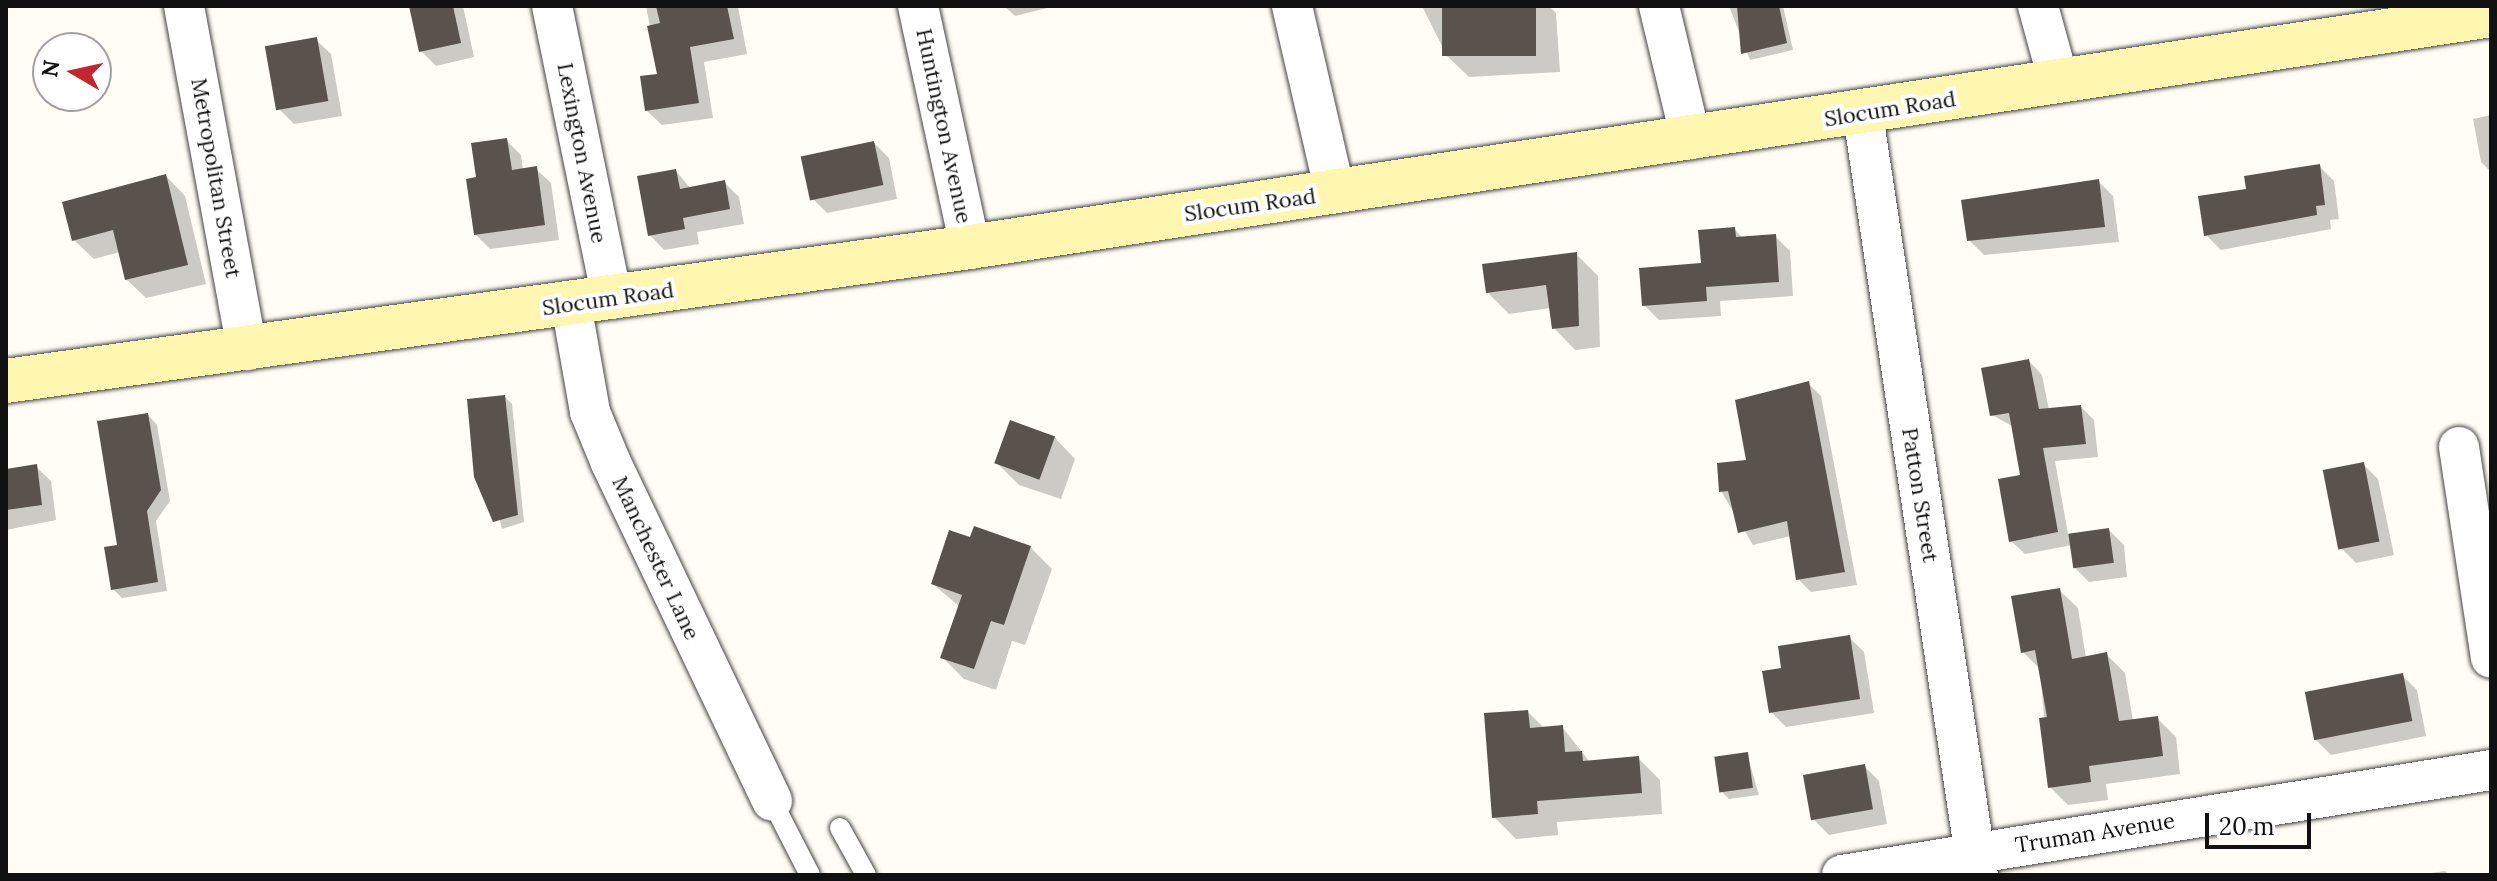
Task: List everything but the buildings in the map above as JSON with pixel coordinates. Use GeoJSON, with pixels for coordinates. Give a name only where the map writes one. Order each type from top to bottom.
{"type":"FeatureCollection","features":[{"type":"Feature","properties":{"kind":"main road","name":"Slocum Road"},"geometry":{"type":"LineString","coordinates":[[6,381],[247,350],[970,247],[1863,115],[2491,15]]}},
{"type":"Feature","properties":{"kind":"street","name":"Metropolitan Street"},"geometry":{"type":"LineString","coordinates":[[184,6],[247,350]]}},
{"type":"Feature","properties":{"kind":"street","name":"Lexington Avenue"},"geometry":{"type":"LineString","coordinates":[[552,6],[592,302]]}},
{"type":"Feature","properties":{"kind":"street","name":"Huntington Avenue"},"geometry":{"type":"LineString","coordinates":[[918,6],[970,247]]}},
{"type":"Feature","properties":{"kind":"street"},"geometry":{"type":"LineString","coordinates":[[1292,6],[1335,192]]}},
{"type":"Feature","properties":{"kind":"street"},"geometry":{"type":"LineString","coordinates":[[1659,6],[1691,139]]}},
{"type":"Feature","properties":{"kind":"street"},"geometry":{"type":"LineString","coordinates":[[2038,6],[2059,82]]}},
{"type":"Feature","properties":{"kind":"street","name":"Patton Street"},"geometry":{"type":"LineString","coordinates":[[1863,115],[1976,864]]}},
{"type":"Feature","properties":{"kind":"street","name":"Manchester Lane"},"geometry":{"type":"LineString","coordinates":[[592,302],[590,412],[611,463],[772,801]]}},
{"type":"Feature","properties":{"kind":"street"},"geometry":{"type":"LineString","coordinates":[[2459,447],[2491,658]]}},
{"type":"Feature","properties":{"kind":"street","name":"Truman Avenue"},"geometry":{"type":"LineString","coordinates":[[1842,875],[1976,864],[2491,770]]}},
{"type":"Feature","properties":{"kind":"lane"},"geometry":{"type":"LineString","coordinates":[[772,801],[810,875]]}},
{"type":"Feature","properties":{"kind":"lane"},"geometry":{"type":"LineString","coordinates":[[840,828],[866,875]]}}]}
